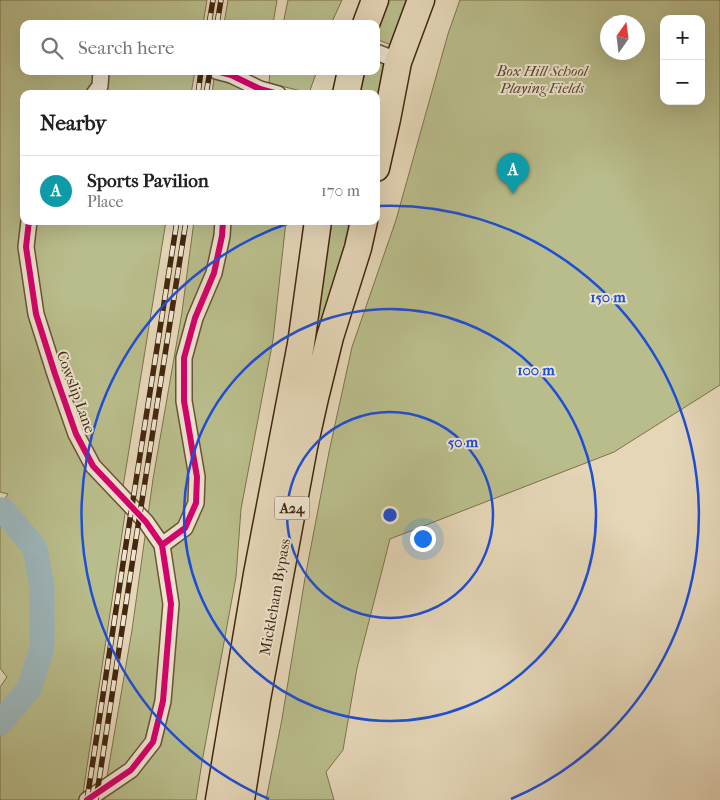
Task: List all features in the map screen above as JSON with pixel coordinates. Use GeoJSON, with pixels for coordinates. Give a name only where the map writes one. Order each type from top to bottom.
{"type":"FeatureCollection","features":[{"type":"Feature","properties":{"kind":"highway"},"geometry":{"type":"LineString","coordinates":[[368,20],[375,0]]}},
{"type":"Feature","properties":{"kind":"highway"},"geometry":{"type":"LineString","coordinates":[[380,150],[387,119],[387,57],[414,16],[421,0]]}},
{"type":"Feature","properties":{"kind":"highway"},"geometry":{"type":"LineString","coordinates":[[347,90],[350,75]]}},
{"type":"Feature","properties":{"kind":"highway","name":"Mickleham Bypass"},"geometry":{"type":"LineString","coordinates":[[219,800],[257,574],[301,344],[317,225]]}},
{"type":"Feature","properties":{"kind":"highway","name":"Mickleham Bypass"},"geometry":{"type":"LineString","coordinates":[[241,800],[257,699],[304,447],[330,337],[358,248],[363,225]]}},
{"type":"Feature","properties":{"kind":"street"},"geometry":{"type":"LineString","coordinates":[[97,90],[100,86],[101,75]]}},
{"type":"Feature","properties":{"kind":"street"},"geometry":{"type":"LineString","coordinates":[[231,75],[254,90]]}},
{"type":"Feature","properties":{"kind":"street","name":"Cowslip Lane"},"geometry":{"type":"LineString","coordinates":[[29,225],[26,247],[36,314],[76,434],[93,466],[146,522],[162,545],[171,604],[163,701],[153,742],[131,770],[87,800]]}},
{"type":"Feature","properties":{"kind":"street"},"geometry":{"type":"LineString","coordinates":[[162,545],[184,528],[196,503],[197,477],[184,400],[184,358],[196,318],[214,273],[223,225]]}},
{"type":"Feature","properties":{"kind":"green space"},"geometry":{"type":"Polygon","coordinates":[[[0,0],[207,0],[204,20],[20,20],[20,75],[194,75],[192,90],[20,90],[20,225],[165,225],[123,487],[128,494],[82,800],[0,800],[0,687],[7,677],[0,668],[0,506],[8,494],[0,492],[0,0]]]}},
{"type":"Feature","properties":{"kind":"green space"},"geometry":{"type":"Polygon","coordinates":[[[228,0],[277,0],[274,20],[225,20],[228,0]]]}},
{"type":"Feature","properties":{"kind":"green space"},"geometry":{"type":"Polygon","coordinates":[[[288,0],[342,0],[333,20],[284,20],[288,0]]]}},
{"type":"Feature","properties":{"kind":"green space"},"geometry":{"type":"Polygon","coordinates":[[[384,0],[416,0],[391,45],[380,41],[380,20],[377,20],[384,0]]]}},
{"type":"Feature","properties":{"kind":"green space","name":"Box Hill School Playing Fields"},"geometry":{"type":"Polygon","coordinates":[[[460,0],[720,0],[720,385],[614,452],[390,539],[357,668],[343,750],[326,772],[334,800],[266,800],[282,719],[305,578],[329,452],[352,347],[396,220],[448,34],[460,0]]]}},
{"type":"Feature","properties":{"kind":"green space"},"geometry":{"type":"Polygon","coordinates":[[[380,62],[383,62],[387,70],[380,104],[380,90],[356,90],[359,75],[380,75],[380,62]]]}},
{"type":"Feature","properties":{"kind":"green space"},"geometry":{"type":"Polygon","coordinates":[[[270,75],[316,75],[310,90],[297,90],[269,83],[270,75]]]}},
{"type":"Feature","properties":{"kind":"green space"},"geometry":{"type":"Polygon","coordinates":[[[214,78],[248,90],[212,90],[214,78]]]}},
{"type":"Feature","properties":{"kind":"green space"},"geometry":{"type":"Polygon","coordinates":[[[193,225],[286,225],[273,340],[241,509],[236,577],[196,800],[103,800],[132,630],[153,479],[182,312],[193,225]]]}},
{"type":"Feature","properties":{"kind":"green space"},"geometry":{"type":"Polygon","coordinates":[[[326,225],[355,225],[271,540],[326,225]]]}},
{"type":"Feature","properties":{"kind":"waterway"},"geometry":{"type":"LineString","coordinates":[[0,510],[3,510],[35,548],[42,588],[42,648],[29,689],[0,723]]}},
{"type":"Feature","properties":{"kind":"railway"},"geometry":{"type":"LineString","coordinates":[[210,20],[213,0]]}},
{"type":"Feature","properties":{"kind":"railway"},"geometry":{"type":"LineString","coordinates":[[218,20],[221,0]]}},
{"type":"Feature","properties":{"kind":"railway"},"geometry":{"type":"LineString","coordinates":[[199,90],[200,75]]}},
{"type":"Feature","properties":{"kind":"railway"},"geometry":{"type":"LineString","coordinates":[[207,90],[209,75]]}},
{"type":"Feature","properties":{"kind":"railway"},"geometry":{"type":"LineString","coordinates":[[87,800],[176,225]]}},
{"type":"Feature","properties":{"kind":"railway"},"geometry":{"type":"LineString","coordinates":[[96,800],[185,225]]}},
{"type":"Feature","properties":{"kind":"cycle path"},"geometry":{"type":"LineString","coordinates":[[231,75],[264,90]]}},
{"type":"Feature","properties":{"kind":"cycle path"},"geometry":{"type":"LineString","coordinates":[[29,225],[26,247],[36,314],[76,434],[93,466],[146,522],[162,545]]}},
{"type":"Feature","properties":{"kind":"cycle path"},"geometry":{"type":"LineString","coordinates":[[87,800],[131,770],[153,742],[163,701],[171,604],[162,545],[185,528],[196,503],[197,477],[184,401],[184,358],[195,318],[214,273],[223,225]]}},
{"type":"Feature","properties":{"kind":"place","name":"Sports Pavilion"},"geometry":{"type":"Point","coordinates":[513,194]}}]}
